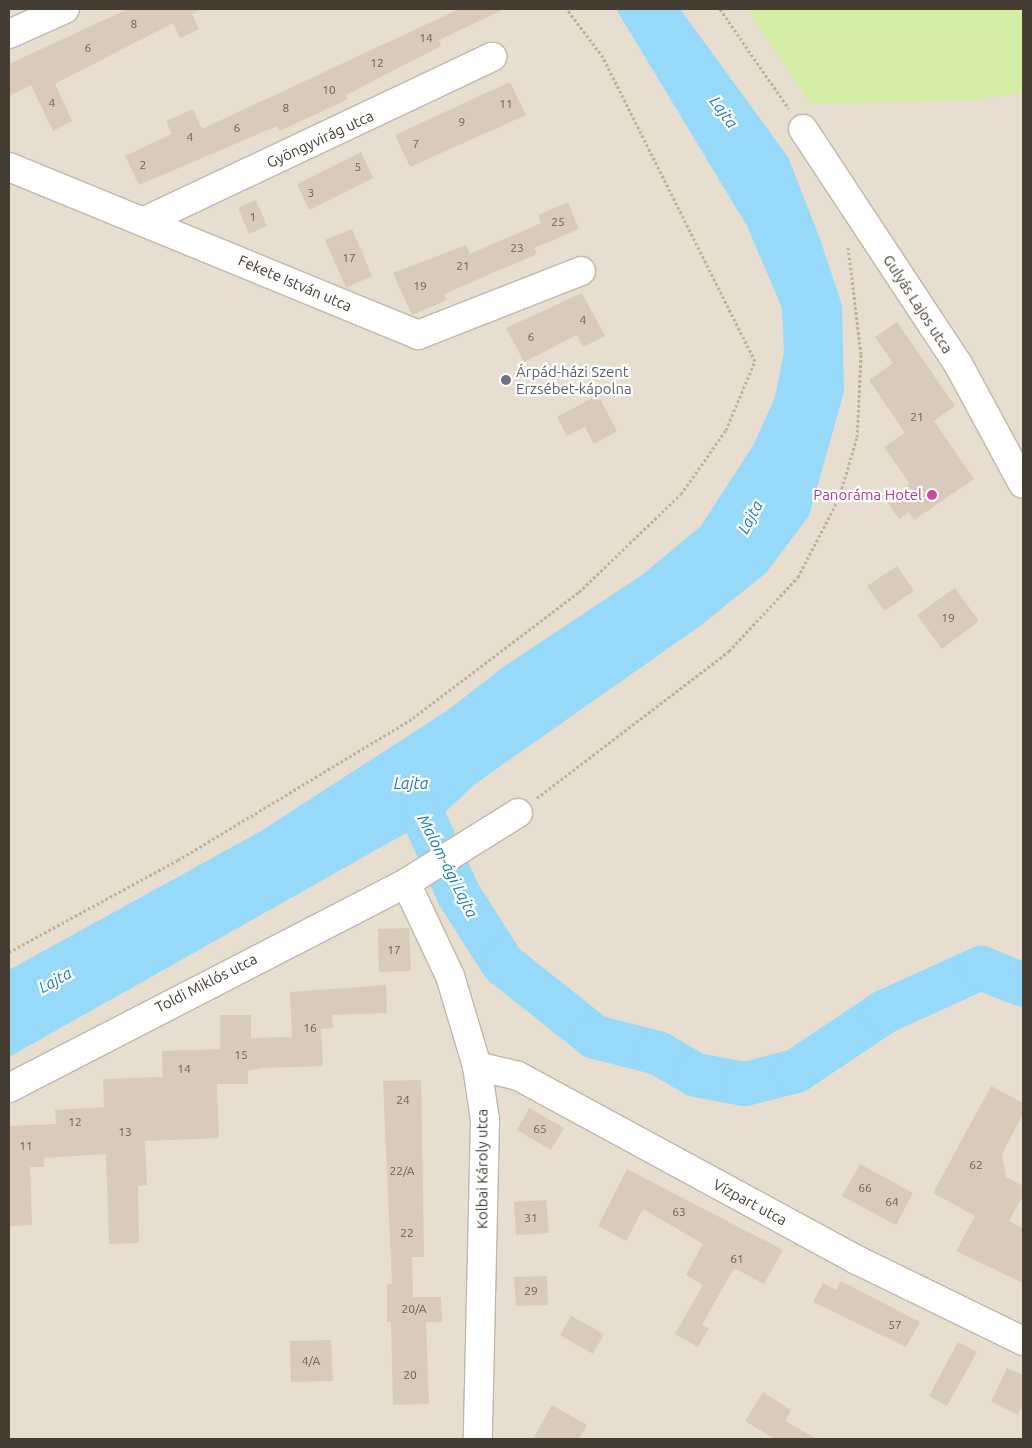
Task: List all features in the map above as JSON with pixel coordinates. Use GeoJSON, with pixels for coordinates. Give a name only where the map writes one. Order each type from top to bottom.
{"type":"FeatureCollection","features":[{"type":"Feature","properties":{"kind":"street"},"geometry":{"type":"LineString","coordinates":[[9,34],[65,9]]}},
{"type":"Feature","properties":{"kind":"street","name":"Gyöngyvirág utca"},"geometry":{"type":"LineString","coordinates":[[147,220],[492,57]]}},
{"type":"Feature","properties":{"kind":"street","name":"Gulyás Lajos utca"},"geometry":{"type":"LineString","coordinates":[[803,129],[958,364],[1023,484]]}},
{"type":"Feature","properties":{"kind":"street","name":"Fekete István utca"},"geometry":{"type":"LineString","coordinates":[[9,167],[147,220],[418,336],[581,271]]}},
{"type":"Feature","properties":{"kind":"street","name":"Toldi Miklós utca"},"geometry":{"type":"LineString","coordinates":[[9,1088],[208,981],[416,877],[464,849],[518,813]]}},
{"type":"Feature","properties":{"kind":"street","name":"Kolbai Károly utca"},"geometry":{"type":"LineString","coordinates":[[416,877],[450,976],[476,1066],[485,1120],[480,1438]]}},
{"type":"Feature","properties":{"kind":"street","name":"Vízpart utca"},"geometry":{"type":"LineString","coordinates":[[476,1066],[518,1076],[857,1260],[1023,1341]]}},
{"type":"Feature","properties":{"kind":"path"},"geometry":{"type":"LineString","coordinates":[[9,952],[178,860],[413,718],[579,592],[681,494],[726,430],[755,361],[603,57],[567,9]]}},
{"type":"Feature","properties":{"kind":"path"},"geometry":{"type":"LineString","coordinates":[[720,9],[803,129]]}},
{"type":"Feature","properties":{"kind":"path"},"geometry":{"type":"LineString","coordinates":[[518,813],[729,651],[798,578],[839,498],[856,437],[861,354],[852,257],[845,239]]}},
{"type":"Feature","properties":{"kind":"shaded area"},"geometry":{"type":"Polygon","coordinates":[[[9,9],[1023,9],[1023,1439],[9,1439],[9,9]]]}},
{"type":"Feature","properties":{"kind":"green space"},"geometry":{"type":"Polygon","coordinates":[[[747,9],[1023,9],[1023,92],[977,100],[811,104],[747,9]]]}},
{"type":"Feature","properties":{"kind":"water","name":"Lajta"},"geometry":{"type":"Polygon","coordinates":[[[616,9],[680,9],[788,157],[820,239],[842,305],[844,392],[809,516],[766,573],[700,626],[475,784],[436,821],[446,844],[432,857],[415,828],[9,1057],[9,970],[261,831],[448,710],[506,665],[642,575],[701,526],[754,444],[775,397],[784,352],[782,308],[747,226],[616,9]]]}},
{"type":"Feature","properties":{"kind":"building"},"geometry":{"type":"Polygon","coordinates":[[[128,9],[202,9],[192,14],[199,29],[180,38],[173,23],[55,84],[72,121],[53,131],[31,85],[9,96],[9,64],[128,9]]]}},
{"type":"Feature","properties":{"kind":"building"},"geometry":{"type":"Polygon","coordinates":[[[459,9],[504,9],[439,40],[441,46],[346,95],[348,99],[280,131],[277,126],[139,185],[125,156],[172,134],[166,121],[193,109],[202,129],[459,9]]]}},
{"type":"Feature","properties":{"kind":"building"},"geometry":{"type":"Polygon","coordinates":[[[510,82],[526,115],[410,167],[395,135],[510,82]]]}},
{"type":"Feature","properties":{"kind":"building"},"geometry":{"type":"Polygon","coordinates":[[[361,152],[373,178],[309,210],[297,184],[361,152]]]}},
{"type":"Feature","properties":{"kind":"building"},"geometry":{"type":"Polygon","coordinates":[[[256,200],[267,226],[249,234],[238,208],[256,200]]]}},
{"type":"Feature","properties":{"kind":"building"},"geometry":{"type":"Polygon","coordinates":[[[568,202],[579,229],[534,248],[537,254],[444,294],[447,300],[412,315],[393,273],[466,245],[470,254],[541,223],[538,215],[568,202]]]}},
{"type":"Feature","properties":{"kind":"building"},"geometry":{"type":"Polygon","coordinates":[[[352,229],[372,276],[346,288],[325,240],[352,229]]]}},
{"type":"Feature","properties":{"kind":"building"},"geometry":{"type":"Polygon","coordinates":[[[582,293],[605,336],[583,347],[577,335],[524,362],[506,328],[582,293]]]}},
{"type":"Feature","properties":{"kind":"building"},"geometry":{"type":"Polygon","coordinates":[[[897,322],[955,406],[934,421],[974,479],[914,520],[909,512],[899,519],[886,500],[910,484],[884,447],[905,433],[869,380],[893,363],[875,337],[897,322]]]}},
{"type":"Feature","properties":{"kind":"building"},"geometry":{"type":"Polygon","coordinates":[[[598,395],[617,431],[594,444],[585,427],[567,436],[557,417],[598,395]]]}},
{"type":"Feature","properties":{"kind":"building"},"geometry":{"type":"Polygon","coordinates":[[[897,566],[914,591],[884,611],[867,586],[897,566]]]}},
{"type":"Feature","properties":{"kind":"building"},"geometry":{"type":"Polygon","coordinates":[[[955,588],[979,621],[942,649],[917,615],[955,588]]]}},
{"type":"Feature","properties":{"kind":"building"},"geometry":{"type":"Polygon","coordinates":[[[409,928],[411,971],[379,972],[378,929],[409,928]]]}},
{"type":"Feature","properties":{"kind":"building"},"geometry":{"type":"Polygon","coordinates":[[[386,985],[387,1013],[332,1015],[333,1028],[321,1029],[323,1066],[262,1068],[248,1071],[248,1084],[217,1084],[219,1138],[145,1141],[147,1185],[138,1186],[139,1243],[109,1244],[106,1154],[44,1158],[44,1167],[30,1167],[32,1225],[10,1226],[9,1126],[56,1124],[55,1110],[104,1107],[103,1079],[163,1077],[162,1051],[220,1049],[220,1015],[251,1015],[251,1038],[292,1037],[290,992],[386,985]]]}},
{"type":"Feature","properties":{"kind":"building"},"geometry":{"type":"Polygon","coordinates":[[[421,1080],[424,1257],[412,1257],[413,1297],[441,1297],[442,1322],[426,1322],[429,1404],[393,1405],[391,1322],[387,1322],[387,1284],[392,1284],[383,1081],[421,1080]]]}},
{"type":"Feature","properties":{"kind":"building"},"geometry":{"type":"Polygon","coordinates":[[[991,1086],[1023,1103],[1023,1114],[1002,1154],[1006,1177],[1023,1186],[1023,1196],[1009,1221],[1023,1228],[1023,1283],[956,1251],[975,1216],[933,1193],[991,1086]]]}},
{"type":"Feature","properties":{"kind":"building"},"geometry":{"type":"Polygon","coordinates":[[[529,1108],[564,1128],[551,1150],[517,1130],[529,1108]]]}},
{"type":"Feature","properties":{"kind":"building"},"geometry":{"type":"Polygon","coordinates":[[[860,1164],[913,1193],[896,1225],[842,1196],[860,1164]]]}},
{"type":"Feature","properties":{"kind":"building"},"geometry":{"type":"Polygon","coordinates":[[[627,1169],[783,1250],[764,1284],[734,1268],[702,1325],[709,1328],[698,1347],[675,1334],[703,1285],[686,1275],[703,1244],[643,1209],[626,1241],[598,1226],[627,1169]]]}},
{"type":"Feature","properties":{"kind":"building"},"geometry":{"type":"Polygon","coordinates":[[[546,1200],[549,1233],[516,1235],[514,1202],[546,1200]]]}},
{"type":"Feature","properties":{"kind":"building"},"geometry":{"type":"Polygon","coordinates":[[[547,1276],[548,1305],[516,1306],[514,1277],[547,1276]]]}},
{"type":"Feature","properties":{"kind":"building"},"geometry":{"type":"Polygon","coordinates":[[[841,1281],[920,1322],[906,1347],[813,1302],[823,1283],[836,1290],[841,1281]]]}},
{"type":"Feature","properties":{"kind":"building"},"geometry":{"type":"Polygon","coordinates":[[[571,1316],[604,1334],[593,1354],[560,1335],[571,1316]]]}},
{"type":"Feature","properties":{"kind":"building"},"geometry":{"type":"Polygon","coordinates":[[[331,1340],[333,1381],[291,1382],[290,1341],[331,1340]]]}},
{"type":"Feature","properties":{"kind":"building"},"geometry":{"type":"Polygon","coordinates":[[[958,1342],[977,1352],[947,1406],[929,1396],[958,1342]]]}},
{"type":"Feature","properties":{"kind":"building"},"geometry":{"type":"Polygon","coordinates":[[[1007,1368],[1023,1375],[1023,1405],[1018,1415],[991,1402],[1007,1368]]]}},
{"type":"Feature","properties":{"kind":"building"},"geometry":{"type":"Polygon","coordinates":[[[763,1392],[791,1410],[785,1421],[817,1439],[775,1439],[745,1421],[763,1392]]]}},
{"type":"Feature","properties":{"kind":"building"},"geometry":{"type":"Polygon","coordinates":[[[552,1405],[587,1425],[579,1439],[533,1439],[552,1405]]]}},
{"type":"Feature","properties":{"kind":"waterway","name":"Malom-ági Lajta"},"geometry":{"type":"LineString","coordinates":[[424,818],[459,895],[503,964],[595,1037],[658,1053],[696,1075],[745,1084],[796,1071],[884,1012],[981,968],[1023,985]]}},
{"type":"Feature","properties":{"kind":"place","name":"Árpád-házi Szent Erzsébet-kápolna"},"geometry":{"type":"Point","coordinates":[506,380]}},
{"type":"Feature","properties":{"kind":"place","name":"Panoráma Hotel"},"geometry":{"type":"Point","coordinates":[932,495]}}]}
